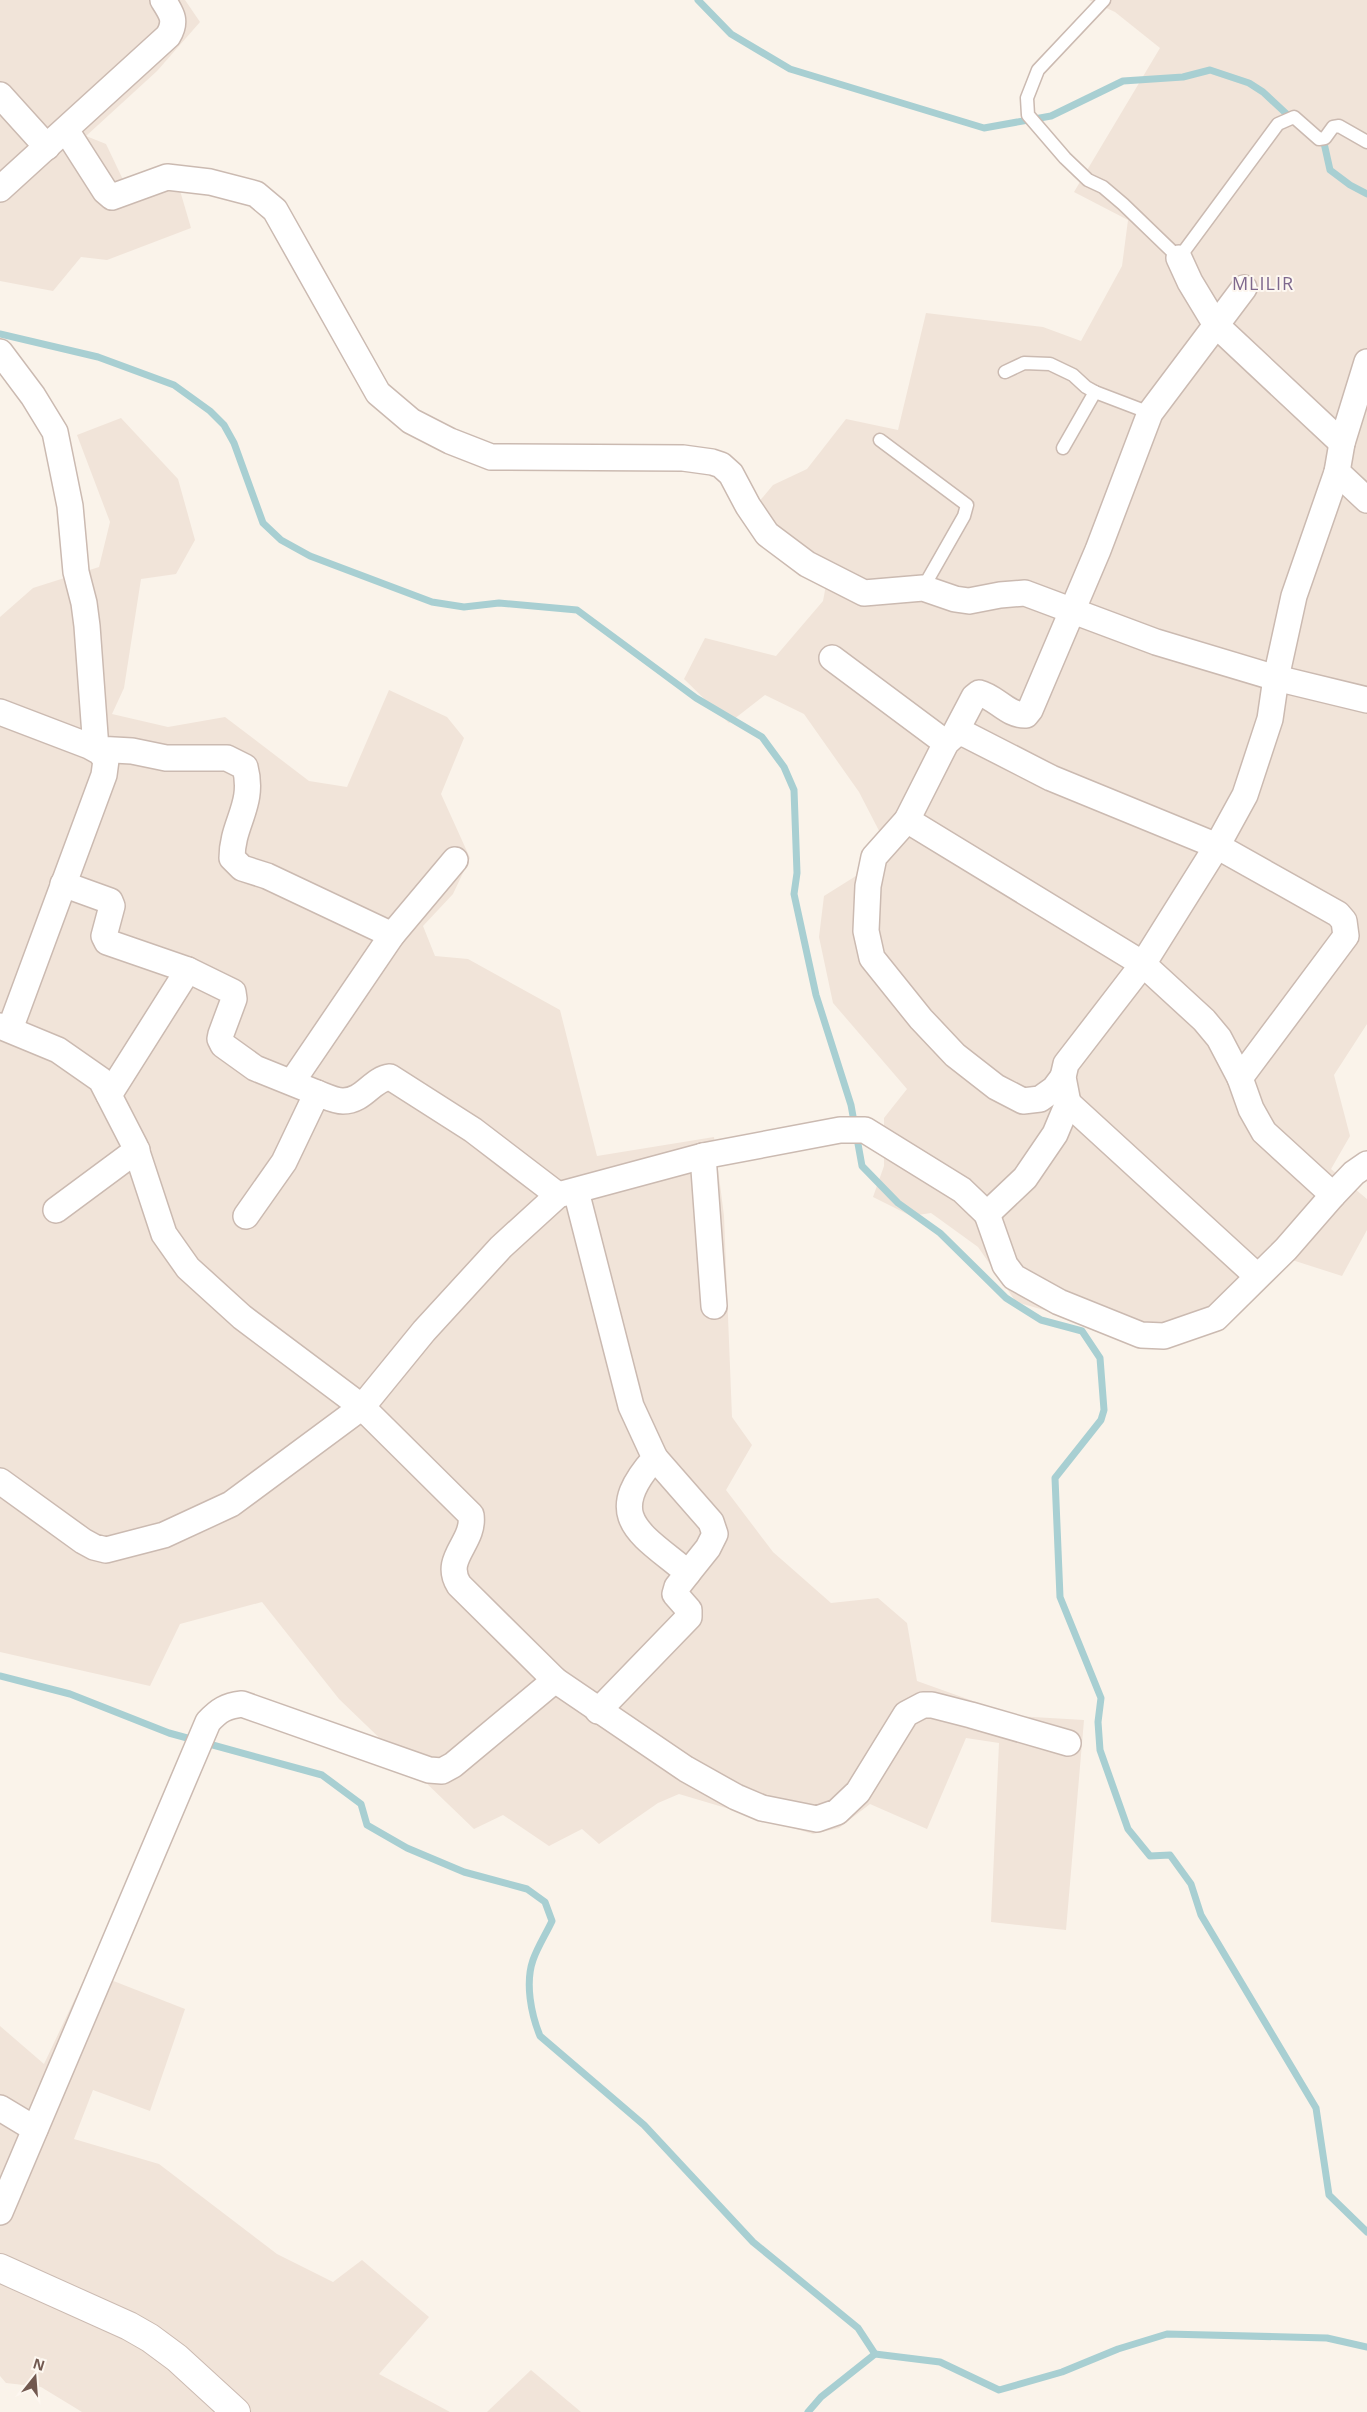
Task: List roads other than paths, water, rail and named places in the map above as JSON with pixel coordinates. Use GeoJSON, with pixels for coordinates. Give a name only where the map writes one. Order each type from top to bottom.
{"type":"FeatureCollection","features":[{"type":"Feature","properties":{"kind":"street"},"geometry":{"type":"LineString","coordinates":[[0,189],[168,36],[173,27],[174,17],[163,0]]}},
{"type":"Feature","properties":{"kind":"street"},"geometry":{"type":"LineString","coordinates":[[0,95],[47,147]]}},
{"type":"Feature","properties":{"kind":"street"},"geometry":{"type":"LineString","coordinates":[[66,130],[105,191],[112,197],[167,177],[210,182],[256,194],[275,210],[378,393],[411,421],[450,441],[491,457],[683,458],[712,462],[721,465],[731,474],[748,506],[767,534],[807,564],[864,593],[923,588],[955,599],[969,601],[1025,593],[1156,642],[1276,678],[1367,700]]}},
{"type":"Feature","properties":{"kind":"street"},"geometry":{"type":"LineString","coordinates":[[1179,258],[1190,282],[1216,324],[1342,443]]}},
{"type":"Feature","properties":{"kind":"street"},"geometry":{"type":"LineString","coordinates":[[1244,288],[1150,413],[1073,612],[1026,715],[1018,715],[987,695],[979,693],[974,697],[907,820],[874,856],[868,886],[866,932],[872,958],[921,1019],[955,1055],[996,1087],[1023,1101],[1040,1099],[1054,1089],[1063,1077],[1066,1064],[1143,964],[1217,846],[1245,795],[1270,720],[1276,678],[1294,596],[1337,472],[1342,443],[1367,363]]}},
{"type":"Feature","properties":{"kind":"street"},"geometry":{"type":"LineString","coordinates":[[0,352],[33,396],[55,432],[60,451],[73,526],[76,572],[88,626],[96,749],[106,760],[104,775],[64,884],[5,1027],[58,1050],[101,1080],[137,1150],[164,1234],[188,1268],[242,1316],[362,1407],[471,1515],[470,1531],[453,1565],[453,1576],[459,1585],[555,1680],[686,1769],[736,1797],[762,1808],[817,1819],[838,1812],[858,1792],[906,1714],[923,1705],[932,1705],[972,1714],[1068,1743]]}},
{"type":"Feature","properties":{"kind":"street"},"geometry":{"type":"LineString","coordinates":[[1337,472],[1367,500]]}},
{"type":"Feature","properties":{"kind":"street"},"geometry":{"type":"LineString","coordinates":[[832,658],[950,739]]}},
{"type":"Feature","properties":{"kind":"street"},"geometry":{"type":"LineString","coordinates":[[0,712],[96,749],[132,751],[166,758],[227,758],[245,767],[249,780],[248,800],[232,845],[232,858],[242,868],[267,876],[392,935]]}},
{"type":"Feature","properties":{"kind":"street"},"geometry":{"type":"LineString","coordinates":[[950,739],[965,734],[1051,778],[1217,846],[1338,914],[1344,921],[1346,936],[1240,1078]]}},
{"type":"Feature","properties":{"kind":"street"},"geometry":{"type":"LineString","coordinates":[[907,820],[1143,964],[1204,1020],[1219,1038],[1240,1078],[1250,1109],[1264,1132],[1333,1195]]}},
{"type":"Feature","properties":{"kind":"street"},"geometry":{"type":"LineString","coordinates":[[292,1082],[392,935],[455,860]]}},
{"type":"Feature","properties":{"kind":"street"},"geometry":{"type":"LineString","coordinates":[[64,884],[110,901],[112,906],[104,936],[107,942],[188,970],[233,992],[234,999],[220,1039],[223,1045],[256,1068],[317,1094],[343,1101],[362,1096],[381,1078],[390,1077],[474,1130],[567,1193],[631,1406],[655,1458],[710,1522],[715,1534],[708,1548],[677,1587],[675,1594],[689,1610],[689,1617],[598,1711]]}},
{"type":"Feature","properties":{"kind":"street"},"geometry":{"type":"LineString","coordinates":[[109,1095],[188,970]]}},
{"type":"Feature","properties":{"kind":"street"},"geometry":{"type":"LineString","coordinates":[[988,1214],[1024,1178],[1055,1134],[1068,1103],[1063,1077]]}},
{"type":"Feature","properties":{"kind":"street"},"geometry":{"type":"LineString","coordinates":[[246,1216],[284,1162],[317,1094]]}},
{"type":"Feature","properties":{"kind":"street"},"geometry":{"type":"LineString","coordinates":[[1068,1103],[1257,1276]]}},
{"type":"Feature","properties":{"kind":"street"},"geometry":{"type":"LineString","coordinates":[[0,1481],[89,1544],[106,1550],[164,1535],[232,1504],[362,1407],[430,1324],[501,1247],[567,1193],[703,1156],[840,1130],[865,1130],[962,1190],[988,1214],[1005,1266],[1014,1278],[1059,1302],[1141,1335],[1164,1336],[1216,1318],[1286,1249],[1354,1173],[1367,1164]]}},
{"type":"Feature","properties":{"kind":"street"},"geometry":{"type":"LineString","coordinates":[[56,1210],[137,1150]]}},
{"type":"Feature","properties":{"kind":"street"},"geometry":{"type":"LineString","coordinates":[[703,1156],[714,1306]]}},
{"type":"Feature","properties":{"kind":"street"},"geometry":{"type":"LineString","coordinates":[[655,1458],[645,1470],[630,1496],[630,1518],[640,1533],[688,1573]]}},
{"type":"Feature","properties":{"kind":"street"},"geometry":{"type":"LineString","coordinates":[[0,2212],[208,1722],[217,1712],[227,1706],[242,1704],[429,1770],[442,1771],[453,1765],[555,1680]]}},
{"type":"Feature","properties":{"kind":"street"},"geometry":{"type":"LineString","coordinates":[[0,2108],[35,2129]]}},
{"type":"Feature","properties":{"kind":"street"},"geometry":{"type":"LineString","coordinates":[[0,2268],[129,2326],[150,2338],[177,2358],[236,2412]]}},
{"type":"Feature","properties":{"kind":"lane"},"geometry":{"type":"LineString","coordinates":[[1104,0],[1038,70],[1027,98],[1028,115],[1036,126],[1088,180],[1103,187],[1123,204],[1179,258],[1278,124],[1294,117],[1319,139],[1325,138],[1333,127],[1339,126],[1367,142]]}},
{"type":"Feature","properties":{"kind":"lane"},"geometry":{"type":"LineString","coordinates":[[1005,372],[1024,363],[1050,364],[1073,375],[1086,387],[1095,392],[1150,413]]}},
{"type":"Feature","properties":{"kind":"lane"},"geometry":{"type":"LineString","coordinates":[[1063,448],[1095,392]]}},
{"type":"Feature","properties":{"kind":"lane"},"geometry":{"type":"LineString","coordinates":[[880,440],[966,506],[964,516],[923,588]]}},
{"type":"Feature","properties":{"kind":"waterway"},"geometry":{"type":"LineString","coordinates":[[698,0],[731,34],[790,69],[984,128],[1051,116],[1123,81],[1183,77],[1210,70],[1249,83],[1263,92],[1292,119]]}},
{"type":"Feature","properties":{"kind":"waterway"},"geometry":{"type":"LineString","coordinates":[[1319,139],[1324,143],[1330,170],[1350,185],[1367,194]]}},
{"type":"Feature","properties":{"kind":"waterway"},"geometry":{"type":"LineString","coordinates":[[0,334],[98,357],[174,385],[210,411],[224,425],[234,443],[263,523],[281,540],[310,556],[432,602],[464,607],[499,603],[577,610],[696,698],[762,737],[784,767],[794,790],[797,873],[794,894],[816,995],[851,1105],[862,1166],[898,1203],[940,1233],[1006,1298],[1041,1320],[1082,1331],[1100,1358],[1104,1410],[1101,1420],[1055,1478],[1060,1597],[1101,1698],[1098,1722],[1100,1750],[1128,1829],[1150,1856],[1170,1855],[1191,1884],[1201,1915],[1316,2108],[1329,2195],[1367,2232]]}},
{"type":"Feature","properties":{"kind":"waterway"},"geometry":{"type":"LineString","coordinates":[[0,1676],[70,1694],[169,1733],[322,1775],[361,1804],[367,1825],[407,1848],[464,1872],[527,1889],[545,1902],[552,1921],[535,1955],[529,1978],[530,1998],[540,2036],[644,2125],[753,2242],[858,2328],[875,2354]]}},
{"type":"Feature","properties":{"kind":"waterway"},"geometry":{"type":"LineString","coordinates":[[808,2412],[821,2397],[875,2354],[940,2362],[999,2390],[1062,2372],[1118,2349],[1167,2334],[1327,2338],[1367,2347]]}},
{"type":"Feature","properties":{"kind":"district","name":"MLILIR"},"geometry":{"type":"Point","coordinates":[1263,283]}}]}
